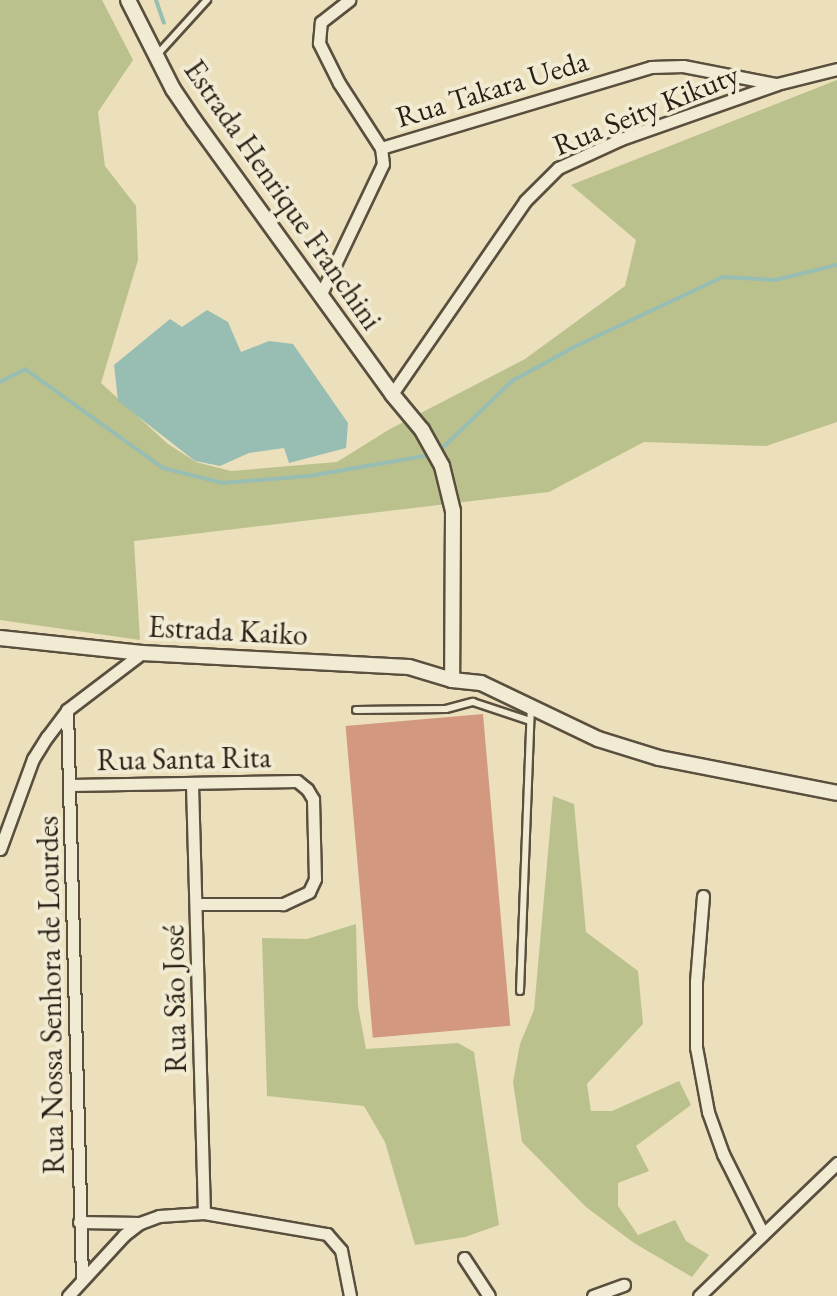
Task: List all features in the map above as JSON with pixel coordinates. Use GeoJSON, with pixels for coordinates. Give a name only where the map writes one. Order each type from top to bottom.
{"type":"FeatureCollection","features":[{"type":"Feature","properties":{"kind":"street","name":"Estrada Henrique Franchini"},"geometry":{"type":"LineString","coordinates":[[128,0],[156,56],[194,120],[320,296],[433,446],[450,489],[452,680]]}},
{"type":"Feature","properties":{"kind":"street"},"geometry":{"type":"LineString","coordinates":[[349,0],[321,22],[319,43],[339,83],[381,148]]}},
{"type":"Feature","properties":{"kind":"street","name":"Rua Takara Ueda"},"geometry":{"type":"LineString","coordinates":[[320,296],[379,179],[383,164],[381,148],[651,67],[696,68],[777,84]]}},
{"type":"Feature","properties":{"kind":"street","name":"Rua Seity Kikuty"},"geometry":{"type":"LineString","coordinates":[[392,394],[540,182],[558,168],[621,139],[777,84],[837,69]]}},
{"type":"Feature","properties":{"kind":"street","name":"Estrada Kaiko"},"geometry":{"type":"LineString","coordinates":[[0,638],[142,653],[409,667],[452,680],[481,683],[530,714],[659,758],[837,793]]}},
{"type":"Feature","properties":{"kind":"street"},"geometry":{"type":"LineString","coordinates":[[0,849],[33,759],[67,710],[142,653]]}},
{"type":"Feature","properties":{"kind":"street","name":"Rua Nossa Senhora de Lourdes"},"geometry":{"type":"LineString","coordinates":[[67,710],[82,1278]]}},
{"type":"Feature","properties":{"kind":"street","name":"Rua Santa Rita"},"geometry":{"type":"LineString","coordinates":[[71,785],[297,781],[313,799],[315,879],[309,892],[283,904],[197,904]]}},
{"type":"Feature","properties":{"kind":"street","name":"Rua São José"},"geometry":{"type":"LineString","coordinates":[[192,784],[204,1213]]}},
{"type":"Feature","properties":{"kind":"street"},"geometry":{"type":"LineString","coordinates":[[703,896],[696,981],[696,1034],[705,1099],[723,1154],[762,1232]]}},
{"type":"Feature","properties":{"kind":"street"},"geometry":{"type":"LineString","coordinates":[[699,1296],[762,1232],[836,1168]]}},
{"type":"Feature","properties":{"kind":"street"},"geometry":{"type":"LineString","coordinates":[[79,1222],[140,1223],[159,1216],[204,1213],[316,1229],[335,1240],[341,1250],[350,1296]]}},
{"type":"Feature","properties":{"kind":"street"},"geometry":{"type":"LineString","coordinates":[[68,1296],[82,1278],[140,1223]]}},
{"type":"Feature","properties":{"kind":"street"},"geometry":{"type":"LineString","coordinates":[[464,1258],[489,1296]]}},
{"type":"Feature","properties":{"kind":"street"},"geometry":{"type":"LineString","coordinates":[[593,1296],[624,1285]]}},
{"type":"Feature","properties":{"kind":"lane"},"geometry":{"type":"LineString","coordinates":[[156,56],[207,0]]}},
{"type":"Feature","properties":{"kind":"lane"},"geometry":{"type":"LineString","coordinates":[[356,710],[446,709],[473,702],[530,714],[520,991]]}},
{"type":"Feature","properties":{"kind":"green space"},"geometry":{"type":"Polygon","coordinates":[[[0,0],[102,0],[133,60],[98,112],[105,166],[136,206],[138,260],[101,383],[168,444],[196,462],[231,471],[337,462],[390,429],[525,359],[625,286],[636,240],[571,185],[837,80],[837,422],[766,446],[644,442],[549,492],[134,541],[140,640],[0,620],[0,0]]]}},
{"type":"Feature","properties":{"kind":"green space"},"geometry":{"type":"Polygon","coordinates":[[[553,796],[574,804],[586,932],[638,971],[643,1024],[587,1084],[591,1111],[612,1111],[679,1081],[691,1105],[636,1146],[649,1171],[618,1183],[618,1206],[638,1235],[675,1220],[686,1241],[709,1255],[692,1277],[634,1243],[586,1207],[522,1142],[513,1082],[520,1044],[534,1010],[553,796]]]}},
{"type":"Feature","properties":{"kind":"green space"},"geometry":{"type":"Polygon","coordinates":[[[356,924],[358,1006],[366,1049],[458,1043],[474,1052],[499,1225],[465,1237],[415,1245],[385,1142],[364,1106],[267,1096],[262,938],[307,939],[356,924]]]}},
{"type":"Feature","properties":{"kind":"water"},"geometry":{"type":"Polygon","coordinates":[[[207,310],[228,322],[241,352],[269,341],[293,344],[348,423],[346,448],[289,463],[284,448],[249,453],[220,466],[195,461],[118,401],[114,365],[170,319],[182,327],[207,310]]]}},
{"type":"Feature","properties":{"kind":"building"},"geometry":{"type":"Polygon","coordinates":[[[483,714],[510,1026],[373,1038],[346,726],[483,714]]]}},
{"type":"Feature","properties":{"kind":"waterway"},"geometry":{"type":"LineString","coordinates":[[156,0],[164,23]]}},
{"type":"Feature","properties":{"kind":"waterway"},"geometry":{"type":"LineString","coordinates":[[438,452],[512,381],[574,347],[723,277],[775,280],[837,265]]}},
{"type":"Feature","properties":{"kind":"waterway"},"geometry":{"type":"LineString","coordinates":[[0,382],[25,369],[163,468],[223,483],[309,476],[430,455]]}}]}
